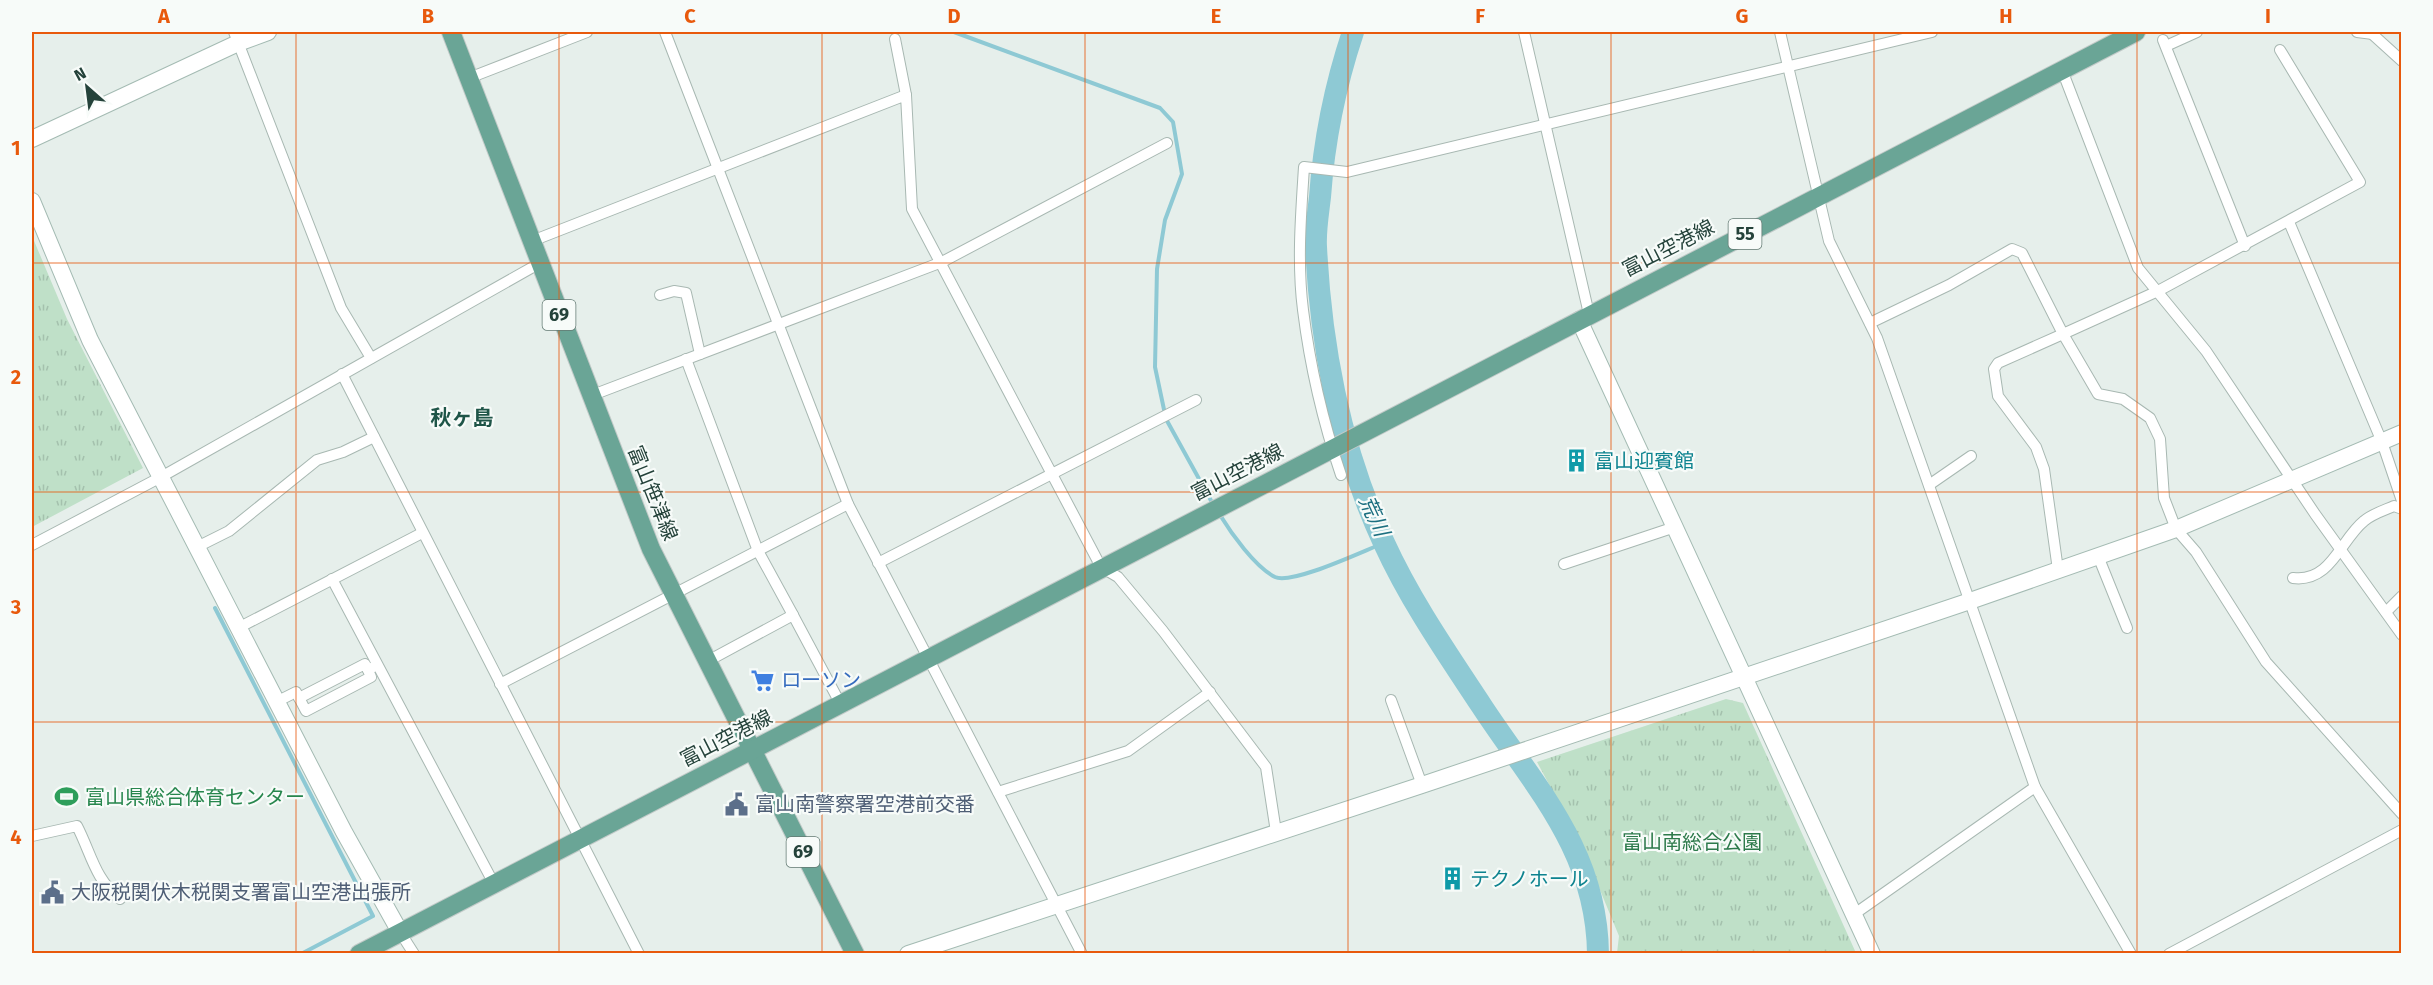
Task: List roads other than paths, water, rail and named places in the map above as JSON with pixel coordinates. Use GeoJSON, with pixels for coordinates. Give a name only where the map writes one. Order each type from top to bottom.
{"type":"FeatureCollection","features":[{"type":"Feature","properties":{"kind":"main road","name":"富山笹津線"},"geometry":{"type":"LineString","coordinates":[[451,32],[646,539],[855,954]]}},
{"type":"Feature","properties":{"kind":"main road","name":"富山空港線"},"geometry":{"type":"LineString","coordinates":[[359,954],[493,882],[751,751],[1101,567],[2136,32]]}},
{"type":"Feature","properties":{"kind":"street"},"geometry":{"type":"LineString","coordinates":[[32,139],[236,37],[268,32]]}},
{"type":"Feature","properties":{"kind":"street"},"geometry":{"type":"LineString","coordinates":[[469,78],[587,32]]}},
{"type":"Feature","properties":{"kind":"street"},"geometry":{"type":"LineString","coordinates":[[666,32],[848,504],[1082,954]]}},
{"type":"Feature","properties":{"kind":"street"},"geometry":{"type":"LineString","coordinates":[[1524,32],[1584,317],[1675,527],[1872,954]]}},
{"type":"Feature","properties":{"kind":"street"},"geometry":{"type":"LineString","coordinates":[[1780,32],[1829,241],[1870,323],[2035,787],[2131,954]]}},
{"type":"Feature","properties":{"kind":"street"},"geometry":{"type":"LineString","coordinates":[[1341,476],[1321,410],[1303,310],[1301,213],[1304,167],[1347,172],[1932,32]]}},
{"type":"Feature","properties":{"kind":"street"},"geometry":{"type":"LineString","coordinates":[[2197,32],[2164,43],[2245,246]]}},
{"type":"Feature","properties":{"kind":"street"},"geometry":{"type":"LineString","coordinates":[[2357,32],[2372,33],[2402,61]]}},
{"type":"Feature","properties":{"kind":"street"},"geometry":{"type":"LineString","coordinates":[[236,37],[341,308],[371,358]]}},
{"type":"Feature","properties":{"kind":"street"},"geometry":{"type":"LineString","coordinates":[[895,39],[906,95],[912,209],[1101,567],[1118,577],[1210,692],[1266,767],[1276,832]]}},
{"type":"Feature","properties":{"kind":"street"},"geometry":{"type":"LineString","coordinates":[[2058,570],[2044,469],[2036,447],[1998,396],[1994,369],[1998,363],[2158,291],[2360,182],[2280,50]]}},
{"type":"Feature","properties":{"kind":"street"},"geometry":{"type":"LineString","coordinates":[[2061,70],[2138,268],[2206,351],[2292,480],[2402,635]]}},
{"type":"Feature","properties":{"kind":"street"},"geometry":{"type":"LineString","coordinates":[[532,241],[906,95]]}},
{"type":"Feature","properties":{"kind":"street"},"geometry":{"type":"LineString","coordinates":[[590,396],[942,262],[1167,143]]}},
{"type":"Feature","properties":{"kind":"street"},"geometry":{"type":"LineString","coordinates":[[32,201],[78,313],[160,477],[240,627],[344,832],[414,954]]}},
{"type":"Feature","properties":{"kind":"street"},"geometry":{"type":"LineString","coordinates":[[2289,222],[2382,442],[2402,501]]}},
{"type":"Feature","properties":{"kind":"street"},"geometry":{"type":"LineString","coordinates":[[1870,323],[1949,285],[2012,249],[2022,253],[2063,334],[2098,394],[2123,399],[2150,418],[2160,439],[2164,498],[2176,529],[2196,552],[2266,662],[2402,814]]}},
{"type":"Feature","properties":{"kind":"street"},"geometry":{"type":"LineString","coordinates":[[32,545],[160,477],[540,263]]}},
{"type":"Feature","properties":{"kind":"street"},"geometry":{"type":"LineString","coordinates":[[660,295],[674,291],[686,292],[700,354]]}},
{"type":"Feature","properties":{"kind":"street"},"geometry":{"type":"LineString","coordinates":[[686,359],[759,551],[840,703]]}},
{"type":"Feature","properties":{"kind":"street"},"geometry":{"type":"LineString","coordinates":[[342,374],[639,954]]}},
{"type":"Feature","properties":{"kind":"street"},"geometry":{"type":"LineString","coordinates":[[878,562],[1196,400]]}},
{"type":"Feature","properties":{"kind":"street"},"geometry":{"type":"LineString","coordinates":[[908,954],[1970,601],[2176,529],[2402,433]]}},
{"type":"Feature","properties":{"kind":"street"},"geometry":{"type":"LineString","coordinates":[[197,548],[230,531],[317,460],[343,452],[374,437]]}},
{"type":"Feature","properties":{"kind":"street"},"geometry":{"type":"LineString","coordinates":[[1929,484],[1971,456]]}},
{"type":"Feature","properties":{"kind":"street"},"geometry":{"type":"LineString","coordinates":[[500,684],[848,504]]}},
{"type":"Feature","properties":{"kind":"street"},"geometry":{"type":"LineString","coordinates":[[2293,578],[2300,579],[2316,574],[2342,550],[2363,521],[2394,506],[2402,509]]}},
{"type":"Feature","properties":{"kind":"street"},"geometry":{"type":"LineString","coordinates":[[1564,564],[1675,527]]}},
{"type":"Feature","properties":{"kind":"street"},"geometry":{"type":"LineString","coordinates":[[240,627],[422,533]]}},
{"type":"Feature","properties":{"kind":"street"},"geometry":{"type":"LineString","coordinates":[[2098,556],[2127,628]]}},
{"type":"Feature","properties":{"kind":"street"},"geometry":{"type":"LineString","coordinates":[[332,579],[372,667],[493,882]]}},
{"type":"Feature","properties":{"kind":"street"},"geometry":{"type":"LineString","coordinates":[[2386,612],[2402,596]]}},
{"type":"Feature","properties":{"kind":"street"},"geometry":{"type":"LineString","coordinates":[[706,662],[793,615]]}},
{"type":"Feature","properties":{"kind":"street"},"geometry":{"type":"LineString","coordinates":[[278,701],[296,692],[306,711],[371,677],[372,667]]}},
{"type":"Feature","properties":{"kind":"street"},"geometry":{"type":"LineString","coordinates":[[998,792],[1128,751],[1210,692]]}},
{"type":"Feature","properties":{"kind":"street"},"geometry":{"type":"LineString","coordinates":[[1391,700],[1422,785]]}},
{"type":"Feature","properties":{"kind":"street"},"geometry":{"type":"LineString","coordinates":[[1853,915],[2035,787]]}},
{"type":"Feature","properties":{"kind":"street"},"geometry":{"type":"LineString","coordinates":[[32,836],[77,826],[103,885],[120,899]]}},
{"type":"Feature","properties":{"kind":"street"},"geometry":{"type":"LineString","coordinates":[[2169,954],[2402,830]]}},
{"type":"Feature","properties":{"kind":"waterway"},"geometry":{"type":"LineString","coordinates":[[954,32],[1160,108],[1173,122],[1182,174],[1165,220],[1157,269],[1155,367],[1166,419],[1214,506]]}},
{"type":"Feature","properties":{"kind":"waterway","name":"荒川"},"geometry":{"type":"LineString","coordinates":[[1353,32],[1327,134],[1316,235],[1328,361],[1345,436],[1369,508],[1405,585],[1429,626],[1541,792],[1575,851],[1587,883],[1595,917],[1598,954]]}},
{"type":"Feature","properties":{"kind":"waterway"},"geometry":{"type":"LineString","coordinates":[[1220,515],[1252,558],[1275,577],[1284,578],[1311,572],[1384,543]]}},
{"type":"Feature","properties":{"kind":"waterway"},"geometry":{"type":"LineString","coordinates":[[215,608],[373,916],[301,954]]}},
{"type":"Feature","properties":{"kind":"place","name":"富山迎賓館"},"geometry":{"type":"Point","coordinates":[1576,461]}},
{"type":"Feature","properties":{"kind":"place","name":"ローソン"},"geometry":{"type":"Point","coordinates":[763,680]}},
{"type":"Feature","properties":{"kind":"place","name":"富山県総合体育センター"},"geometry":{"type":"Point","coordinates":[67,797]}},
{"type":"Feature","properties":{"kind":"place","name":"富山南警察署空港前交番"},"geometry":{"type":"Point","coordinates":[737,804]}},
{"type":"Feature","properties":{"kind":"place","name":"テクノホール"},"geometry":{"type":"Point","coordinates":[1452,879]}},
{"type":"Feature","properties":{"kind":"place","name":"大阪税関伏木税関支署富山空港出張所"},"geometry":{"type":"Point","coordinates":[53,892]}},
{"type":"Feature","properties":{"kind":"district","name":"秋ヶ島"},"geometry":{"type":"Point","coordinates":[462,418]}},
{"type":"Feature","properties":{"kind":"park label","name":"富山南総合公園"},"geometry":{"type":"Point","coordinates":[1692,842]}}]}
